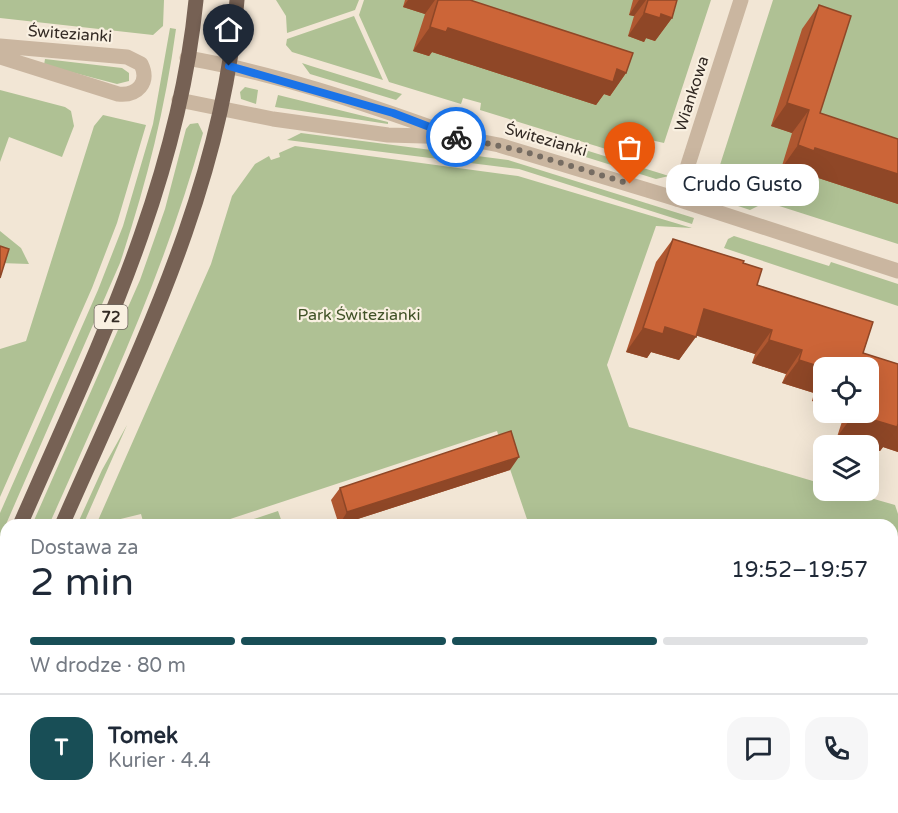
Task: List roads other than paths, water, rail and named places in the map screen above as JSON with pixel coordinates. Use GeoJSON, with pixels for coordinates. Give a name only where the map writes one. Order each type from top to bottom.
{"type":"FeatureCollection","features":[{"type":"Feature","properties":{"kind":"main road","name":"72"},"geometry":{"type":"LineString","coordinates":[[23,519],[130,273],[164,165],[179,100],[196,0]]}},
{"type":"Feature","properties":{"kind":"main road","name":"72"},"geometry":{"type":"LineString","coordinates":[[65,519],[176,261],[207,168],[229,66],[237,0]]}},
{"type":"Feature","properties":{"kind":"street","name":"Wiankowa"},"geometry":{"type":"LineString","coordinates":[[677,199],[741,0]]}},
{"type":"Feature","properties":{"kind":"street","name":"Świtezianki"},"geometry":{"type":"LineString","coordinates":[[0,46],[127,57],[141,64],[144,77],[138,91],[133,94],[118,94],[0,57]]}},
{"type":"Feature","properties":{"kind":"street","name":"Świtezianki"},"geometry":{"type":"LineString","coordinates":[[187,58],[229,66],[393,113],[458,137],[542,157],[898,271]]}},
{"type":"Feature","properties":{"kind":"street","name":"Świtezianki"},"geometry":{"type":"LineString","coordinates":[[179,100],[220,110],[388,135],[458,137]]}},
{"type":"Feature","properties":{"kind":"place","name":"Crudo Gusto"},"geometry":{"type":"Point","coordinates":[630,184]}},
{"type":"Feature","properties":{"kind":"park label","name":"Park Świtezianki"},"geometry":{"type":"Point","coordinates":[359,315]}}]}
